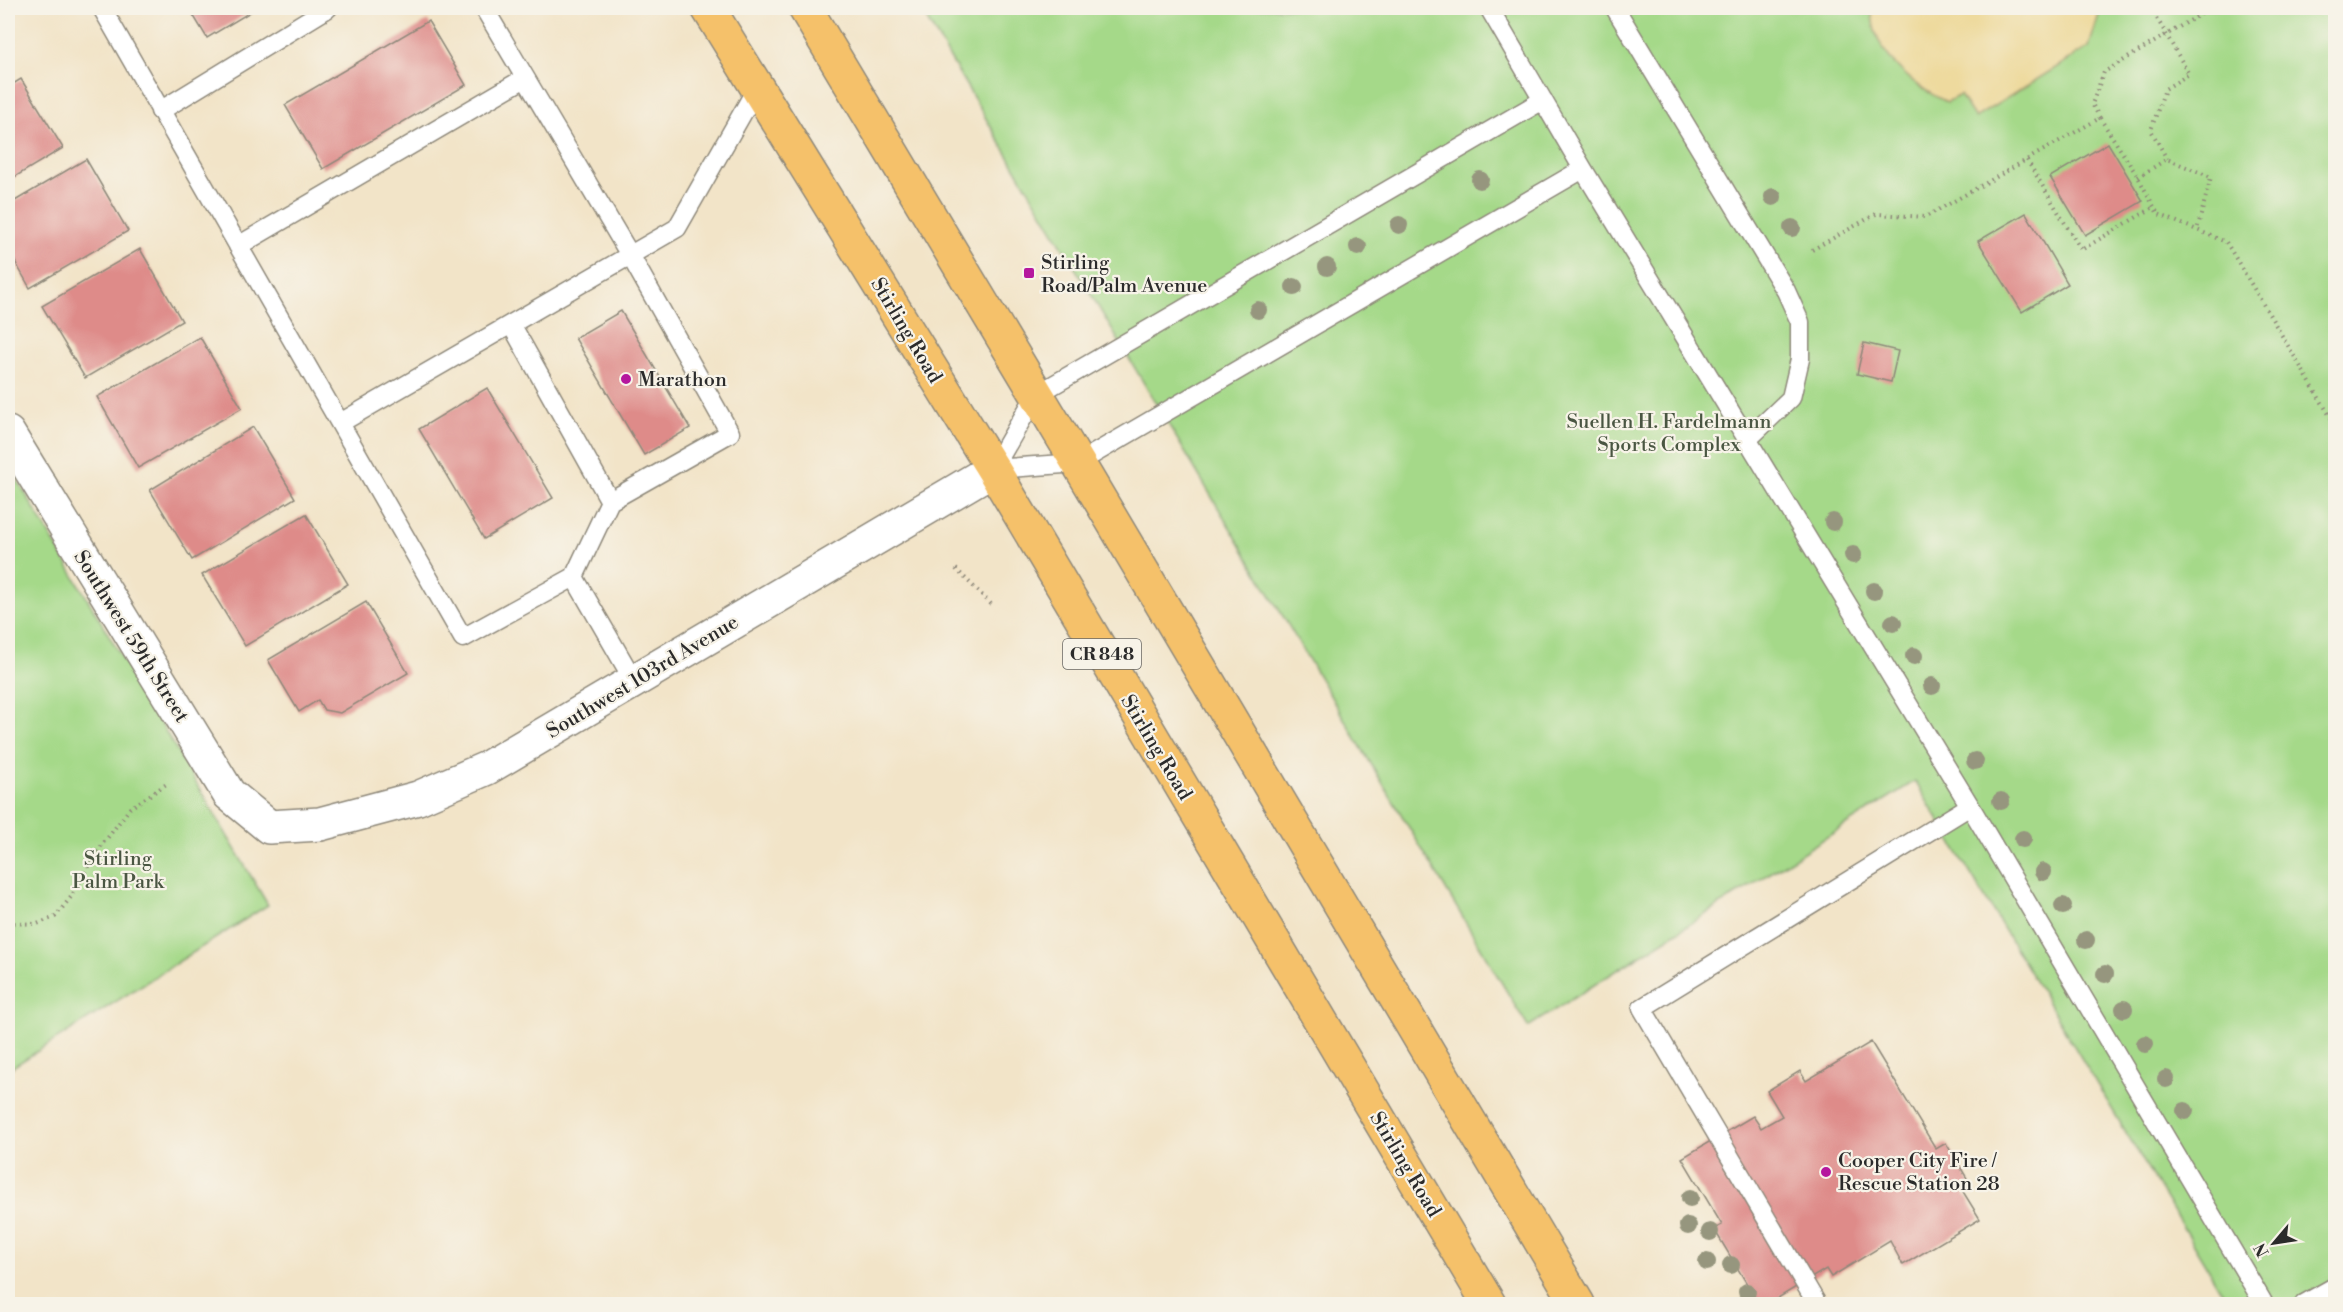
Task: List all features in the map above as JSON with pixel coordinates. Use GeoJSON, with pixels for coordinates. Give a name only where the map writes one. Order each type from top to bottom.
{"type":"FeatureCollection","features":[{"type":"Feature","properties":{"kind":"main road","name":"Stirling Road"},"geometry":{"type":"LineString","coordinates":[[708,8],[993,469],[1489,1305]]}},
{"type":"Feature","properties":{"kind":"main road"},"geometry":{"type":"LineString","coordinates":[[805,8],[1578,1305]]}},
{"type":"Feature","properties":{"kind":"street","name":"Southwest 59th Street"},"geometry":{"type":"LineString","coordinates":[[8,433],[229,794],[269,827]]}},
{"type":"Feature","properties":{"kind":"street","name":"Southwest 103rd Avenue"},"geometry":{"type":"LineString","coordinates":[[269,827],[320,824],[418,798],[487,768],[993,469]]}},
{"type":"Feature","properties":{"kind":"lane"},"geometry":{"type":"LineString","coordinates":[[102,8],[463,638],[574,577],[610,501],[730,433],[630,255],[484,8]]}},
{"type":"Feature","properties":{"kind":"lane"},"geometry":{"type":"LineString","coordinates":[[160,111],[328,8]]}},
{"type":"Feature","properties":{"kind":"lane"},"geometry":{"type":"LineString","coordinates":[[1489,8],[1583,169],[1970,806],[2264,1305]]}},
{"type":"Feature","properties":{"kind":"lane"},"geometry":{"type":"LineString","coordinates":[[1615,8],[1786,291],[1800,322],[1800,359],[1791,398],[1748,439]]}},
{"type":"Feature","properties":{"kind":"lane"},"geometry":{"type":"LineString","coordinates":[[238,246],[525,78]]}},
{"type":"Feature","properties":{"kind":"lane"},"geometry":{"type":"LineString","coordinates":[[340,423],[677,228],[758,86]]}},
{"type":"Feature","properties":{"kind":"lane"},"geometry":{"type":"LineString","coordinates":[[993,469],[1036,395],[1543,100]]}},
{"type":"Feature","properties":{"kind":"lane"},"geometry":{"type":"LineString","coordinates":[[993,469],[1078,463],[1583,169]]}},
{"type":"Feature","properties":{"kind":"lane"},"geometry":{"type":"LineString","coordinates":[[511,324],[610,501]]}},
{"type":"Feature","properties":{"kind":"lane"},"geometry":{"type":"LineString","coordinates":[[574,577],[634,681]]}},
{"type":"Feature","properties":{"kind":"lane"},"geometry":{"type":"LineString","coordinates":[[1817,1305],[1642,1008],[1970,806]]}},
{"type":"Feature","properties":{"kind":"lane"},"geometry":{"type":"LineString","coordinates":[[2304,1305],[2336,1286]]}},
{"type":"Feature","properties":{"kind":"path"},"geometry":{"type":"LineString","coordinates":[[2151,8],[2189,74],[2165,89],[2151,130],[2168,159],[2211,177],[2197,230]]}},
{"type":"Feature","properties":{"kind":"path"},"geometry":{"type":"LineString","coordinates":[[2211,8],[2104,72],[2092,104],[2138,177],[2158,214],[2226,242],[2336,426]]}},
{"type":"Feature","properties":{"kind":"path"},"geometry":{"type":"LineString","coordinates":[[1812,250],[1876,214],[1926,217],[2100,118]]}},
{"type":"Feature","properties":{"kind":"path"},"geometry":{"type":"LineString","coordinates":[[2138,177],[2168,159]]}},
{"type":"Feature","properties":{"kind":"path"},"geometry":{"type":"LineString","coordinates":[[2027,160],[2080,250],[2154,207]]}},
{"type":"Feature","properties":{"kind":"path"},"geometry":{"type":"LineString","coordinates":[[956,569],[994,607]]}},
{"type":"Feature","properties":{"kind":"path"},"geometry":{"type":"LineString","coordinates":[[8,923],[37,924],[55,917],[71,897],[96,853],[130,808],[168,783]]}},
{"type":"Feature","properties":{"kind":"green space","name":"Suellen H. Fardelmann Sports Complex"},"geometry":{"type":"Polygon","coordinates":[[[920,8],[2335,8],[2335,1304],[2229,1304],[1915,781],[1528,1027],[920,8]]]}},
{"type":"Feature","properties":{"kind":"green space","name":"Stirling Palm Park"},"geometry":{"type":"Polygon","coordinates":[[[8,464],[268,905],[8,1070],[8,464]]]}},
{"type":"Feature","properties":{"kind":"sand"},"geometry":{"type":"Polygon","coordinates":[[[1871,8],[2101,8],[2089,47],[1975,118],[1960,95],[1947,102],[1914,82],[1895,64],[1886,53],[1874,28],[1871,8]]]}},
{"type":"Feature","properties":{"kind":"building"},"geometry":{"type":"Polygon","coordinates":[[[189,8],[257,8],[207,38],[189,8]]]}},
{"type":"Feature","properties":{"kind":"building"},"geometry":{"type":"Polygon","coordinates":[[[428,21],[466,85],[323,169],[285,105],[428,21]]]}},
{"type":"Feature","properties":{"kind":"building"},"geometry":{"type":"Polygon","coordinates":[[[21,79],[63,148],[8,181],[8,87],[21,79]]]}},
{"type":"Feature","properties":{"kind":"building"},"geometry":{"type":"Polygon","coordinates":[[[2108,143],[2143,201],[2085,235],[2050,177],[2108,143]]]}},
{"type":"Feature","properties":{"kind":"building"},"geometry":{"type":"Polygon","coordinates":[[[86,159],[128,231],[30,288],[8,249],[8,205],[86,159]]]}},
{"type":"Feature","properties":{"kind":"building"},"geometry":{"type":"Polygon","coordinates":[[[2026,213],[2068,284],[2022,312],[1978,241],[2026,213]]]}},
{"type":"Feature","properties":{"kind":"building"},"geometry":{"type":"Polygon","coordinates":[[[140,249],[182,321],[85,378],[42,306],[140,249]]]}},
{"type":"Feature","properties":{"kind":"building"},"geometry":{"type":"Polygon","coordinates":[[[621,311],[690,428],[644,455],[575,338],[621,311]]]}},
{"type":"Feature","properties":{"kind":"building"},"geometry":{"type":"Polygon","coordinates":[[[200,337],[242,408],[138,468],[97,397],[200,337]]]}},
{"type":"Feature","properties":{"kind":"building"},"geometry":{"type":"Polygon","coordinates":[[[1864,343],[1898,351],[1891,382],[1857,374],[1864,343]]]}},
{"type":"Feature","properties":{"kind":"building"},"geometry":{"type":"Polygon","coordinates":[[[487,388],[553,498],[484,539],[419,429],[487,388]]]}},
{"type":"Feature","properties":{"kind":"building"},"geometry":{"type":"Polygon","coordinates":[[[253,427],[295,498],[192,560],[150,490],[253,427]]]}},
{"type":"Feature","properties":{"kind":"building"},"geometry":{"type":"Polygon","coordinates":[[[306,514],[348,584],[245,646],[202,575],[306,514]]]}},
{"type":"Feature","properties":{"kind":"building"},"geometry":{"type":"Polygon","coordinates":[[[366,602],[408,673],[340,713],[324,710],[318,700],[299,712],[268,660],[366,602]]]}},
{"type":"Feature","properties":{"kind":"building","name":"Cooper City Fire / Rescue Station 28"},"geometry":{"type":"Polygon","coordinates":[[[1871,1042],[1936,1149],[1946,1143],[1971,1185],[1962,1190],[1980,1219],[1903,1265],[1890,1241],[1831,1277],[1826,1269],[1768,1304],[1759,1304],[1714,1229],[1722,1225],[1682,1158],[1753,1116],[1761,1128],[1782,1116],[1767,1091],[1800,1071],[1806,1081],[1871,1042]]]}},
{"type":"Feature","properties":{"kind":"place","name":"Stirling Road/Palm Avenue"},"geometry":{"type":"Point","coordinates":[1029,273]}},
{"type":"Feature","properties":{"kind":"place","name":"Marathon"},"geometry":{"type":"Point","coordinates":[626,379]}},
{"type":"Feature","properties":{"kind":"place","name":"Cooper City Fire / Rescue Station 28"},"geometry":{"type":"Point","coordinates":[1826,1172]}}]}
